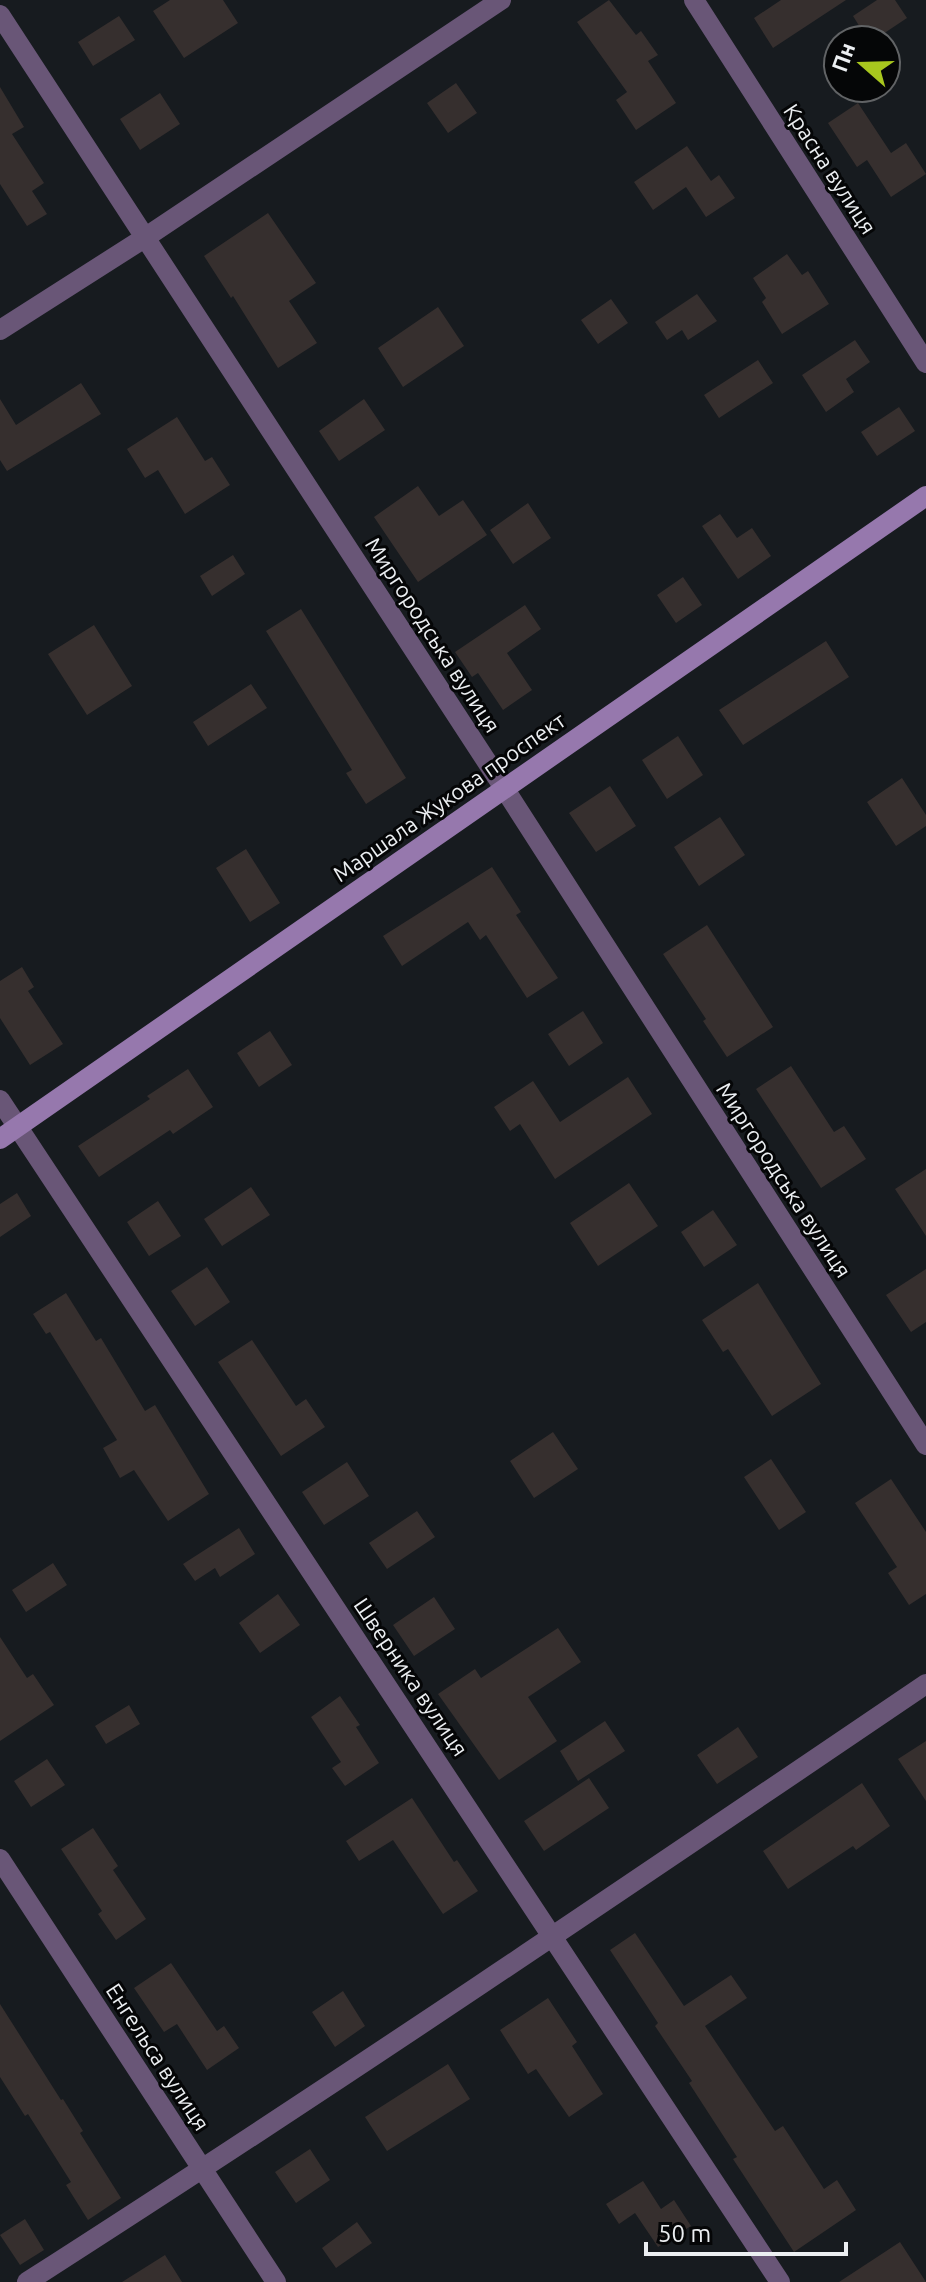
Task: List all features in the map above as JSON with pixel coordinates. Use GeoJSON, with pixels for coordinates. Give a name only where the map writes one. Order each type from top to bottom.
{"type":"FeatureCollection","features":[{"type":"Feature","properties":{"kind":"street"},"geometry":{"type":"LineString","coordinates":[[0,330],[146,237],[501,0]]}},
{"type":"Feature","properties":{"kind":"street","name":"Красна вулиця"},"geometry":{"type":"LineString","coordinates":[[694,0],[926,363]]}},
{"type":"Feature","properties":{"kind":"street","name":"Миргородська вулиця"},"geometry":{"type":"LineString","coordinates":[[0,15],[504,788],[926,1445]]}},
{"type":"Feature","properties":{"kind":"street","name":"Маршала Жукова проспект"},"geometry":{"type":"LineString","coordinates":[[0,1139],[926,496]]}},
{"type":"Feature","properties":{"kind":"street","name":"Шверника вулиця"},"geometry":{"type":"LineString","coordinates":[[0,1100],[780,2282]]}},
{"type":"Feature","properties":{"kind":"street"},"geometry":{"type":"LineString","coordinates":[[27,2282],[554,1937],[926,1684]]}},
{"type":"Feature","properties":{"kind":"street","name":"Енгельса вулиця"},"geometry":{"type":"LineString","coordinates":[[0,1859],[276,2282]]}},
{"type":"Feature","properties":{"kind":"building"},"geometry":{"type":"Polygon","coordinates":[[[170,0],[223,0],[238,23],[184,58],[153,11],[170,0]]]}},
{"type":"Feature","properties":{"kind":"building"},"geometry":{"type":"Polygon","coordinates":[[[609,0],[636,35],[641,31],[658,55],[648,61],[676,103],[636,130],[616,100],[627,92],[577,22],[609,0]]]}},
{"type":"Feature","properties":{"kind":"building"},"geometry":{"type":"Polygon","coordinates":[[[781,0],[846,0],[773,48],[754,18],[781,0]]]}},
{"type":"Feature","properties":{"kind":"building"},"geometry":{"type":"Polygon","coordinates":[[[877,0],[895,0],[907,18],[898,24],[858,24],[853,16],[877,0]]]}},
{"type":"Feature","properties":{"kind":"building"},"geometry":{"type":"Polygon","coordinates":[[[119,16],[135,40],[93,66],[78,42],[119,16]]]}},
{"type":"Feature","properties":{"kind":"building"},"geometry":{"type":"Polygon","coordinates":[[[456,83],[477,113],[448,133],[427,103],[456,83]]]}},
{"type":"Feature","properties":{"kind":"building"},"geometry":{"type":"Polygon","coordinates":[[[0,87],[24,127],[12,134],[44,183],[32,191],[47,214],[27,226],[0,184],[0,87]]]}},
{"type":"Feature","properties":{"kind":"building"},"geometry":{"type":"Polygon","coordinates":[[[160,93],[180,124],[140,150],[120,119],[160,93]]]}},
{"type":"Feature","properties":{"kind":"building"},"geometry":{"type":"Polygon","coordinates":[[[859,104],[891,153],[906,143],[926,174],[891,197],[867,160],[857,167],[828,123],[859,104]]]}},
{"type":"Feature","properties":{"kind":"building"},"geometry":{"type":"Polygon","coordinates":[[[687,146],[711,181],[719,175],[735,198],[706,217],[686,187],[653,210],[634,182],[687,146]]]}},
{"type":"Feature","properties":{"kind":"building"},"geometry":{"type":"Polygon","coordinates":[[[268,213],[316,283],[289,301],[317,343],[278,368],[204,256],[268,213]]]}},
{"type":"Feature","properties":{"kind":"building"},"geometry":{"type":"Polygon","coordinates":[[[787,254],[802,275],[808,271],[829,304],[782,334],[762,302],[766,298],[753,278],[787,254]]]}},
{"type":"Feature","properties":{"kind":"building"},"geometry":{"type":"Polygon","coordinates":[[[697,294],[717,321],[688,340],[682,330],[667,340],[655,322],[697,294]]]}},
{"type":"Feature","properties":{"kind":"building"},"geometry":{"type":"Polygon","coordinates":[[[611,299],[628,323],[598,344],[581,320],[611,299]]]}},
{"type":"Feature","properties":{"kind":"building"},"geometry":{"type":"Polygon","coordinates":[[[438,307],[464,346],[403,387],[378,348],[438,307]]]}},
{"type":"Feature","properties":{"kind":"building"},"geometry":{"type":"Polygon","coordinates":[[[855,340],[870,362],[846,379],[854,392],[826,412],[802,375],[855,340]]]}},
{"type":"Feature","properties":{"kind":"building"},"geometry":{"type":"Polygon","coordinates":[[[758,360],[773,383],[719,418],[704,395],[758,360]]]}},
{"type":"Feature","properties":{"kind":"building"},"geometry":{"type":"Polygon","coordinates":[[[81,383],[101,414],[7,471],[0,460],[0,399],[16,425],[81,383]]]}},
{"type":"Feature","properties":{"kind":"building"},"geometry":{"type":"Polygon","coordinates":[[[364,399],[385,430],[339,461],[319,431],[364,399]]]}},
{"type":"Feature","properties":{"kind":"building"},"geometry":{"type":"Polygon","coordinates":[[[899,407],[915,431],[877,456],[861,432],[899,407]]]}},
{"type":"Feature","properties":{"kind":"building"},"geometry":{"type":"Polygon","coordinates":[[[177,417],[205,461],[212,457],[230,485],[185,514],[158,470],[145,478],[127,449],[177,417]]]}},
{"type":"Feature","properties":{"kind":"building"},"geometry":{"type":"Polygon","coordinates":[[[418,486],[439,516],[463,500],[487,535],[418,582],[374,517],[418,486]]]}},
{"type":"Feature","properties":{"kind":"building"},"geometry":{"type":"Polygon","coordinates":[[[528,503],[551,538],[513,564],[490,530],[528,503]]]}},
{"type":"Feature","properties":{"kind":"building"},"geometry":{"type":"Polygon","coordinates":[[[720,514],[737,538],[752,528],[771,556],[738,579],[702,526],[720,514]]]}},
{"type":"Feature","properties":{"kind":"building"},"geometry":{"type":"Polygon","coordinates":[[[233,555],[245,574],[212,596],[200,576],[233,555]]]}},
{"type":"Feature","properties":{"kind":"building"},"geometry":{"type":"Polygon","coordinates":[[[683,577],[702,605],[676,623],[657,595],[683,577]]]}},
{"type":"Feature","properties":{"kind":"building"},"geometry":{"type":"Polygon","coordinates":[[[525,605],[541,629],[507,653],[532,690],[503,710],[478,673],[472,677],[455,652],[525,605]]]}},
{"type":"Feature","properties":{"kind":"building"},"geometry":{"type":"Polygon","coordinates":[[[301,609],[406,778],[366,804],[346,773],[352,770],[266,631],[301,609]]]}},
{"type":"Feature","properties":{"kind":"building"},"geometry":{"type":"Polygon","coordinates":[[[94,625],[132,686],[87,715],[48,654],[94,625]]]}},
{"type":"Feature","properties":{"kind":"building"},"geometry":{"type":"Polygon","coordinates":[[[826,641],[849,677],[743,745],[719,710],[826,641]]]}},
{"type":"Feature","properties":{"kind":"building"},"geometry":{"type":"Polygon","coordinates":[[[251,684],[267,708],[208,746],[193,722],[251,684]]]}},
{"type":"Feature","properties":{"kind":"building"},"geometry":{"type":"Polygon","coordinates":[[[678,736],[703,775],[667,799],[642,760],[678,736]]]}},
{"type":"Feature","properties":{"kind":"building"},"geometry":{"type":"Polygon","coordinates":[[[902,778],[926,815],[926,826],[896,846],[867,802],[902,778]]]}},
{"type":"Feature","properties":{"kind":"building"},"geometry":{"type":"Polygon","coordinates":[[[610,786],[636,826],[596,852],[569,813],[610,786]]]}},
{"type":"Feature","properties":{"kind":"building"},"geometry":{"type":"Polygon","coordinates":[[[720,817],[745,855],[699,886],[674,847],[720,817]]]}},
{"type":"Feature","properties":{"kind":"building"},"geometry":{"type":"Polygon","coordinates":[[[246,849],[280,903],[250,922],[216,868],[246,849]]]}},
{"type":"Feature","properties":{"kind":"building"},"geometry":{"type":"Polygon","coordinates":[[[492,867],[521,912],[516,915],[558,978],[527,998],[486,935],[480,940],[468,922],[402,966],[383,936],[492,867]]]}},
{"type":"Feature","properties":{"kind":"building"},"geometry":{"type":"Polygon","coordinates":[[[707,925],[773,1027],[727,1057],[663,954],[707,925]]]}},
{"type":"Feature","properties":{"kind":"building"},"geometry":{"type":"Polygon","coordinates":[[[22,967],[34,987],[28,991],[63,1044],[30,1065],[0,1018],[0,981],[22,967]]]}},
{"type":"Feature","properties":{"kind":"building"},"geometry":{"type":"Polygon","coordinates":[[[583,1011],[603,1043],[569,1066],[548,1034],[583,1011]]]}},
{"type":"Feature","properties":{"kind":"building"},"geometry":{"type":"Polygon","coordinates":[[[270,1031],[292,1065],[259,1087],[237,1053],[270,1031]]]}},
{"type":"Feature","properties":{"kind":"building"},"geometry":{"type":"Polygon","coordinates":[[[791,1066],[834,1132],[844,1126],[866,1159],[821,1188],[756,1089],[791,1066]]]}},
{"type":"Feature","properties":{"kind":"building"},"geometry":{"type":"Polygon","coordinates":[[[188,1069],[213,1107],[173,1134],[170,1130],[99,1177],[78,1146],[150,1099],[147,1096],[188,1069]]]}},
{"type":"Feature","properties":{"kind":"building"},"geometry":{"type":"Polygon","coordinates":[[[628,1077],[652,1114],[555,1179],[520,1124],[510,1131],[494,1107],[533,1081],[560,1122],[628,1077]]]}},
{"type":"Feature","properties":{"kind":"building"},"geometry":{"type":"Polygon","coordinates":[[[926,1169],[926,1236],[895,1189],[926,1169]]]}},
{"type":"Feature","properties":{"kind":"building"},"geometry":{"type":"Polygon","coordinates":[[[629,1183],[658,1226],[598,1266],[570,1223],[629,1183]]]}},
{"type":"Feature","properties":{"kind":"building"},"geometry":{"type":"Polygon","coordinates":[[[251,1187],[270,1215],[222,1246],[204,1219],[251,1187]]]}},
{"type":"Feature","properties":{"kind":"building"},"geometry":{"type":"Polygon","coordinates":[[[17,1193],[31,1216],[0,1237],[0,1204],[17,1193]]]}},
{"type":"Feature","properties":{"kind":"building"},"geometry":{"type":"Polygon","coordinates":[[[158,1201],[181,1236],[149,1256],[127,1222],[158,1201]]]}},
{"type":"Feature","properties":{"kind":"building"},"geometry":{"type":"Polygon","coordinates":[[[713,1210],[737,1245],[704,1267],[681,1232],[713,1210]]]}},
{"type":"Feature","properties":{"kind":"building"},"geometry":{"type":"Polygon","coordinates":[[[207,1267],[230,1302],[195,1326],[171,1291],[207,1267]]]}},
{"type":"Feature","properties":{"kind":"building"},"geometry":{"type":"Polygon","coordinates":[[[926,1269],[926,1322],[911,1332],[886,1295],[926,1269]]]}},
{"type":"Feature","properties":{"kind":"building"},"geometry":{"type":"Polygon","coordinates":[[[758,1283],[821,1384],[772,1416],[728,1349],[723,1352],[702,1320],[758,1283]]]}},
{"type":"Feature","properties":{"kind":"building"},"geometry":{"type":"Polygon","coordinates":[[[66,1293],[96,1341],[101,1338],[145,1411],[155,1405],[209,1494],[168,1521],[134,1470],[120,1478],[103,1448],[117,1440],[50,1332],[46,1334],[33,1314],[66,1293]]]}},
{"type":"Feature","properties":{"kind":"building"},"geometry":{"type":"Polygon","coordinates":[[[252,1340],[296,1406],[306,1399],[325,1427],[281,1456],[218,1362],[252,1340]]]}},
{"type":"Feature","properties":{"kind":"building"},"geometry":{"type":"Polygon","coordinates":[[[553,1432],[578,1469],[534,1498],[510,1461],[553,1432]]]}},
{"type":"Feature","properties":{"kind":"building"},"geometry":{"type":"Polygon","coordinates":[[[771,1459],[806,1512],[779,1530],[744,1477],[771,1459]]]}},
{"type":"Feature","properties":{"kind":"building"},"geometry":{"type":"Polygon","coordinates":[[[347,1462],[369,1496],[324,1525],[302,1492],[347,1462]]]}},
{"type":"Feature","properties":{"kind":"building"},"geometry":{"type":"Polygon","coordinates":[[[891,1479],[926,1532],[926,1594],[909,1605],[888,1573],[897,1567],[855,1503],[891,1479]]]}},
{"type":"Feature","properties":{"kind":"building"},"geometry":{"type":"Polygon","coordinates":[[[417,1511],[435,1537],[387,1569],[369,1543],[417,1511]]]}},
{"type":"Feature","properties":{"kind":"building"},"geometry":{"type":"Polygon","coordinates":[[[239,1528],[255,1554],[220,1577],[215,1568],[195,1581],[183,1564],[239,1528]]]}},
{"type":"Feature","properties":{"kind":"building"},"geometry":{"type":"Polygon","coordinates":[[[53,1563],[67,1585],[26,1612],[12,1590],[53,1563]]]}},
{"type":"Feature","properties":{"kind":"building"},"geometry":{"type":"Polygon","coordinates":[[[278,1594],[300,1625],[260,1653],[239,1623],[278,1594]]]}},
{"type":"Feature","properties":{"kind":"building"},"geometry":{"type":"Polygon","coordinates":[[[434,1597],[455,1629],[414,1656],[393,1625],[434,1597]]]}},
{"type":"Feature","properties":{"kind":"building"},"geometry":{"type":"Polygon","coordinates":[[[558,1628],[581,1662],[528,1697],[557,1741],[499,1780],[438,1694],[475,1669],[481,1678],[558,1628]]]}},
{"type":"Feature","properties":{"kind":"building"},"geometry":{"type":"Polygon","coordinates":[[[0,1637],[27,1678],[33,1674],[54,1705],[0,1741],[0,1637]]]}},
{"type":"Feature","properties":{"kind":"building"},"geometry":{"type":"Polygon","coordinates":[[[340,1696],[360,1725],[356,1727],[379,1763],[345,1786],[332,1768],[341,1762],[311,1717],[340,1696]]]}},
{"type":"Feature","properties":{"kind":"building"},"geometry":{"type":"Polygon","coordinates":[[[129,1705],[140,1724],[106,1744],[95,1726],[129,1705]]]}},
{"type":"Feature","properties":{"kind":"building"},"geometry":{"type":"Polygon","coordinates":[[[605,1721],[625,1751],[578,1781],[560,1751],[605,1721]]]}},
{"type":"Feature","properties":{"kind":"building"},"geometry":{"type":"Polygon","coordinates":[[[738,1727],[758,1757],[717,1784],[697,1755],[738,1727]]]}},
{"type":"Feature","properties":{"kind":"building"},"geometry":{"type":"Polygon","coordinates":[[[926,1741],[926,1801],[898,1759],[926,1741]]]}},
{"type":"Feature","properties":{"kind":"building"},"geometry":{"type":"Polygon","coordinates":[[[47,1759],[65,1785],[31,1807],[14,1781],[47,1759]]]}},
{"type":"Feature","properties":{"kind":"building"},"geometry":{"type":"Polygon","coordinates":[[[589,1778],[609,1808],[544,1851],[524,1821],[589,1778]]]}},
{"type":"Feature","properties":{"kind":"building"},"geometry":{"type":"Polygon","coordinates":[[[862,1783],[890,1826],[856,1850],[853,1846],[788,1889],[763,1851],[862,1783]]]}},
{"type":"Feature","properties":{"kind":"building"},"geometry":{"type":"Polygon","coordinates":[[[412,1798],[454,1862],[457,1860],[478,1891],[443,1914],[393,1840],[359,1861],[346,1841],[412,1798]]]}},
{"type":"Feature","properties":{"kind":"building"},"geometry":{"type":"Polygon","coordinates":[[[93,1828],[118,1866],[113,1870],[146,1919],[116,1940],[98,1914],[102,1911],[61,1849],[93,1828]]]}},
{"type":"Feature","properties":{"kind":"building"},"geometry":{"type":"Polygon","coordinates":[[[635,1933],[684,2006],[731,1975],[747,1998],[705,2026],[775,2131],[783,2126],[824,2189],[837,2180],[856,2210],[794,2252],[733,2159],[737,2157],[655,2026],[658,2023],[610,1950],[635,1933]]]}},
{"type":"Feature","properties":{"kind":"building"},"geometry":{"type":"Polygon","coordinates":[[[171,1963],[217,2031],[224,2026],[239,2048],[207,2070],[177,2024],[164,2032],[134,1988],[171,1963]]]}},
{"type":"Feature","properties":{"kind":"building"},"geometry":{"type":"Polygon","coordinates":[[[343,1991],[365,2026],[335,2047],[312,2012],[343,1991]]]}},
{"type":"Feature","properties":{"kind":"building"},"geometry":{"type":"Polygon","coordinates":[[[548,1998],[577,2042],[572,2046],[603,2094],[569,2117],[536,2069],[528,2074],[500,2030],[548,1998]]]}},
{"type":"Feature","properties":{"kind":"building"},"geometry":{"type":"Polygon","coordinates":[[[0,2004],[83,2131],[80,2133],[121,2198],[88,2220],[66,2185],[71,2182],[28,2114],[25,2116],[0,2077],[0,2004]]]}},
{"type":"Feature","properties":{"kind":"building"},"geometry":{"type":"Polygon","coordinates":[[[448,2064],[470,2099],[387,2151],[365,2117],[448,2064]]]}},
{"type":"Feature","properties":{"kind":"building"},"geometry":{"type":"Polygon","coordinates":[[[310,2149],[330,2180],[296,2203],[275,2172],[310,2149]]]}},
{"type":"Feature","properties":{"kind":"building"},"geometry":{"type":"Polygon","coordinates":[[[643,2181],[661,2209],[674,2200],[691,2226],[658,2247],[635,2213],[619,2224],[606,2204],[643,2181]]]}},
{"type":"Feature","properties":{"kind":"building"},"geometry":{"type":"Polygon","coordinates":[[[25,2219],[44,2250],[20,2265],[0,2235],[25,2219]]]}},
{"type":"Feature","properties":{"kind":"building"},"geometry":{"type":"Polygon","coordinates":[[[357,2222],[372,2243],[336,2268],[322,2248],[357,2222]]]}},
{"type":"Feature","properties":{"kind":"building"},"geometry":{"type":"Polygon","coordinates":[[[900,2242],[926,2282],[839,2282],[900,2242]]]}},
{"type":"Feature","properties":{"kind":"building"},"geometry":{"type":"Polygon","coordinates":[[[165,2255],[182,2282],[122,2282],[165,2255]]]}}]}
